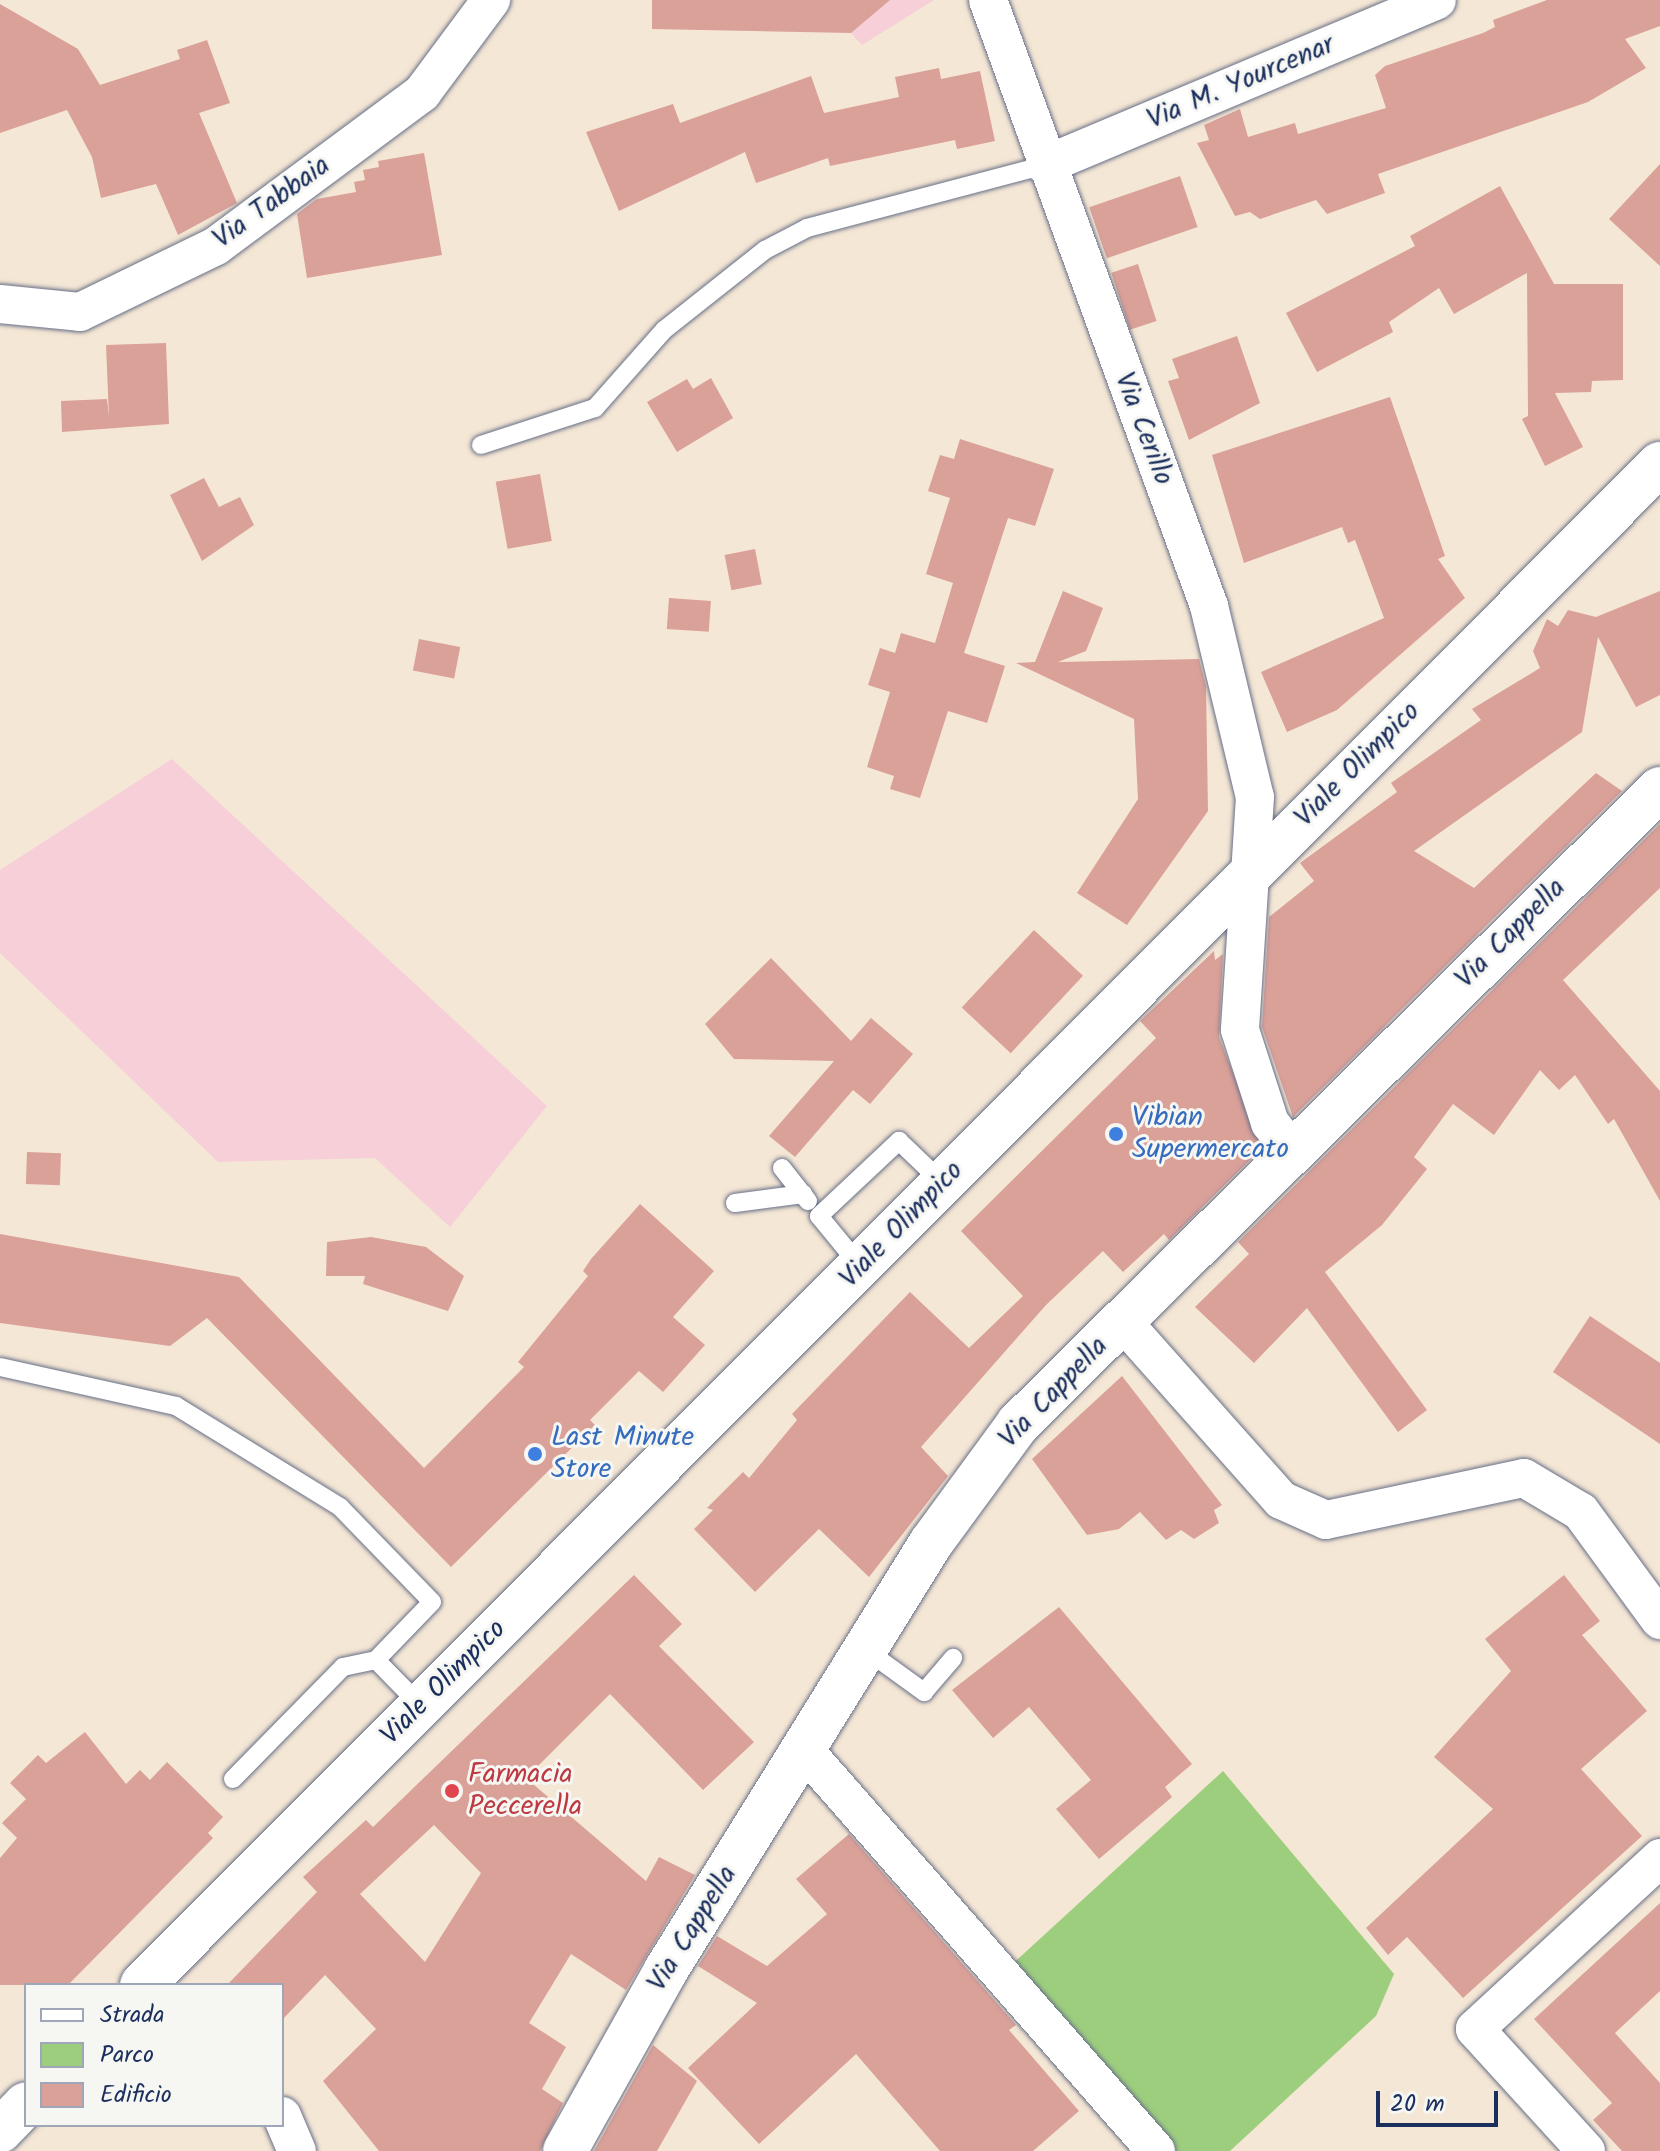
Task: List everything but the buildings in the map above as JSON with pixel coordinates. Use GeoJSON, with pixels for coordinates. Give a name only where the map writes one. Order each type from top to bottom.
{"type":"FeatureCollection","features":[{"type":"Feature","properties":{"kind":"street","name":"Via Tabbaia"},"geometry":{"type":"LineString","coordinates":[[0,304],[80,312],[216,246],[422,93],[491,0]]}},
{"type":"Feature","properties":{"kind":"street","name":"Via Cerillo"},"geometry":{"type":"LineString","coordinates":[[988,0],[1045,165],[1209,606],[1255,797],[1254,868],[1240,1030],[1270,1123],[1294,1153]]}},
{"type":"Feature","properties":{"kind":"street","name":"Via M. Yourcenar"},"geometry":{"type":"LineString","coordinates":[[1045,165],[1437,0]]}},
{"type":"Feature","properties":{"kind":"street","name":"Viale Olimpico"},"geometry":{"type":"LineString","coordinates":[[151,1982],[1254,868],[1660,464]]}},
{"type":"Feature","properties":{"kind":"street","name":"Via Cappella"},"geometry":{"type":"LineString","coordinates":[[565,2151],[666,1970],[805,1751],[931,1543],[1018,1424],[1660,789]]}},
{"type":"Feature","properties":{"kind":"street"},"geometry":{"type":"LineString","coordinates":[[1123,1322],[1281,1500],[1326,1520],[1524,1478],[1581,1512],[1660,1620]]}},
{"type":"Feature","properties":{"kind":"street"},"geometry":{"type":"LineString","coordinates":[[805,1751],[1156,2151]]}},
{"type":"Feature","properties":{"kind":"street"},"geometry":{"type":"LineString","coordinates":[[1586,2151],[1475,2029],[1660,1858]]}},
{"type":"Feature","properties":{"kind":"street"},"geometry":{"type":"LineString","coordinates":[[0,2131],[24,2106]]}},
{"type":"Feature","properties":{"kind":"street"},"geometry":{"type":"LineString","coordinates":[[284,2121],[297,2151]]}},
{"type":"Feature","properties":{"kind":"lane"},"geometry":{"type":"LineString","coordinates":[[481,445],[595,408],[664,330],[765,250],[807,228],[1045,165]]}},
{"type":"Feature","properties":{"kind":"lane"},"geometry":{"type":"LineString","coordinates":[[819,1216],[899,1141],[943,1183]]}},
{"type":"Feature","properties":{"kind":"lane"},"geometry":{"type":"LineString","coordinates":[[782,1168],[861,1267]]}},
{"type":"Feature","properties":{"kind":"lane"},"geometry":{"type":"LineString","coordinates":[[735,1203],[803,1194]]}},
{"type":"Feature","properties":{"kind":"lane"},"geometry":{"type":"LineString","coordinates":[[0,1367],[176,1406],[340,1507],[432,1602],[376,1660],[343,1667],[233,1779]]}},
{"type":"Feature","properties":{"kind":"lane"},"geometry":{"type":"LineString","coordinates":[[866,1650],[924,1692],[953,1658]]}},
{"type":"Feature","properties":{"kind":"lane"},"geometry":{"type":"LineString","coordinates":[[376,1660],[421,1706]]}},
{"type":"Feature","properties":{"kind":"shaded area"},"geometry":{"type":"Polygon","coordinates":[[[820,0],[934,0],[862,45],[820,0]]]}},
{"type":"Feature","properties":{"kind":"shaded area"},"geometry":{"type":"Polygon","coordinates":[[[172,759],[547,1106],[450,1227],[375,1158],[218,1162],[0,953],[0,870],[172,759]]]}},
{"type":"Feature","properties":{"kind":"green space"},"geometry":{"type":"Polygon","coordinates":[[[1223,1771],[1394,1974],[1376,2016],[1230,2151],[1158,2151],[1008,1968],[1223,1771]]]}},
{"type":"Feature","properties":{"kind":"place","name":"Vibian Supermercato"},"geometry":{"type":"Point","coordinates":[1116,1134]}},
{"type":"Feature","properties":{"kind":"place","name":"Last Minute Store"},"geometry":{"type":"Point","coordinates":[535,1454]}},
{"type":"Feature","properties":{"kind":"place","name":"Farmacia Peccerella"},"geometry":{"type":"Point","coordinates":[452,1791]}}]}
